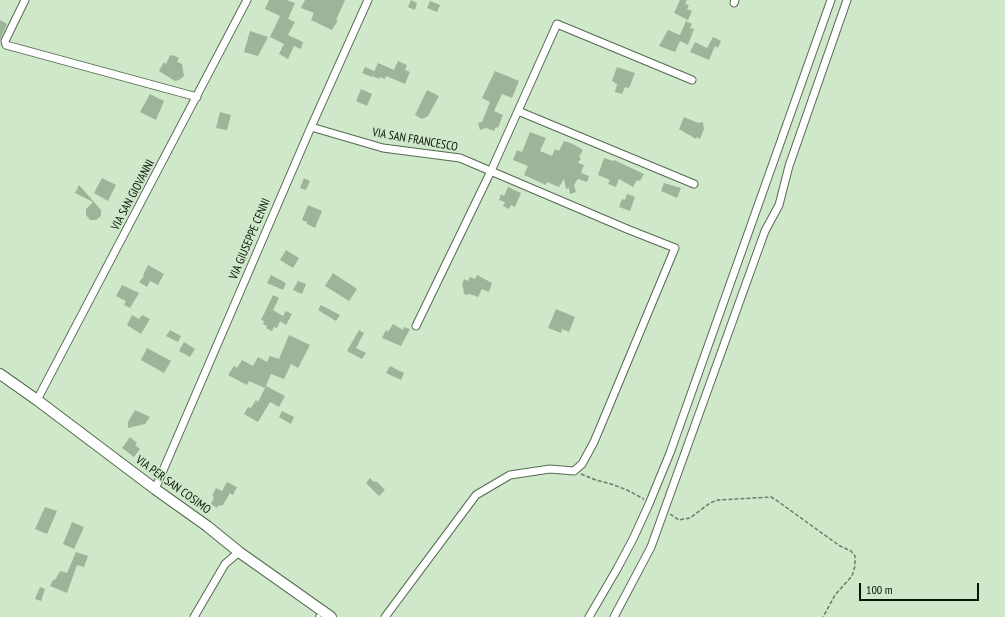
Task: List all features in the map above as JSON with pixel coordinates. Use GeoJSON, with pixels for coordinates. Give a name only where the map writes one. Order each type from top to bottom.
{"type":"FeatureCollection","features":[{"type":"Feature","properties":{"kind":"street"},"geometry":{"type":"LineString","coordinates":[[24,0],[5,41],[6,45],[197,97]]}},
{"type":"Feature","properties":{"kind":"street","name":"VIA SAN GIOVANNI"},"geometry":{"type":"LineString","coordinates":[[37,400],[247,0]]}},
{"type":"Feature","properties":{"kind":"street","name":"VIA GIUSEPPE CENNI"},"geometry":{"type":"LineString","coordinates":[[155,489],[311,127],[368,0]]}},
{"type":"Feature","properties":{"kind":"street"},"geometry":{"type":"LineString","coordinates":[[589,617],[630,545],[670,453],[831,0]]}},
{"type":"Feature","properties":{"kind":"street"},"geometry":{"type":"LineString","coordinates":[[614,617],[651,547],[764,231],[780,205],[789,166],[847,0]]}},
{"type":"Feature","properties":{"kind":"street"},"geometry":{"type":"LineString","coordinates":[[416,326],[491,171],[557,24],[692,80]]}},
{"type":"Feature","properties":{"kind":"street"},"geometry":{"type":"LineString","coordinates":[[518,111],[694,184]]}},
{"type":"Feature","properties":{"kind":"street","name":"VIA SAN FRANCESCO"},"geometry":{"type":"LineString","coordinates":[[311,127],[383,148],[460,158],[675,248],[594,442],[582,464],[574,471]]}},
{"type":"Feature","properties":{"kind":"street","name":"VIA PER SAN COSIMO"},"geometry":{"type":"LineString","coordinates":[[0,374],[207,526],[239,552],[331,617]]}},
{"type":"Feature","properties":{"kind":"street"},"geometry":{"type":"LineString","coordinates":[[385,617],[476,495],[510,475],[550,469],[574,471]]}},
{"type":"Feature","properties":{"kind":"street"},"geometry":{"type":"LineString","coordinates":[[194,617],[225,564],[239,552]]}},
{"type":"Feature","properties":{"kind":"street"},"geometry":{"type":"LineString","coordinates":[[594,617],[597,604]]}},
{"type":"Feature","properties":{"kind":"path"},"geometry":{"type":"LineString","coordinates":[[574,471],[627,490],[641,497],[649,504]]}},
{"type":"Feature","properties":{"kind":"path"},"geometry":{"type":"LineString","coordinates":[[663,510],[679,520],[685,520],[710,503],[718,500],[771,497],[776,500],[840,546],[851,551],[855,556],[855,566],[852,576],[835,595],[823,617]]}},
{"type":"Feature","properties":{"kind":"building"},"geometry":{"type":"Polygon","coordinates":[[[269,0],[287,0],[295,3],[288,19],[295,22],[288,35],[303,42],[301,49],[294,46],[288,59],[279,54],[284,44],[270,37],[280,16],[265,9],[269,0]]]}},
{"type":"Feature","properties":{"kind":"building"},"geometry":{"type":"Polygon","coordinates":[[[305,0],[345,0],[336,20],[338,20],[332,30],[311,20],[314,13],[301,8],[305,0]]]}},
{"type":"Feature","properties":{"kind":"building"},"geometry":{"type":"Polygon","coordinates":[[[411,0],[417,3],[415,10],[408,7],[411,0]]]}},
{"type":"Feature","properties":{"kind":"building"},"geometry":{"type":"Polygon","coordinates":[[[680,0],[687,0],[685,4],[689,5],[687,9],[692,11],[688,20],[674,13],[680,0]]]}},
{"type":"Feature","properties":{"kind":"building"},"geometry":{"type":"Polygon","coordinates":[[[430,1],[440,5],[437,12],[427,8],[430,1]]]}},
{"type":"Feature","properties":{"kind":"building"},"geometry":{"type":"Polygon","coordinates":[[[0,20],[7,24],[0,40],[0,20]]]}},
{"type":"Feature","properties":{"kind":"building"},"geometry":{"type":"Polygon","coordinates":[[[686,21],[692,24],[690,28],[694,29],[688,45],[680,41],[675,52],[659,46],[668,30],[680,35],[686,21]]]}},
{"type":"Feature","properties":{"kind":"building"},"geometry":{"type":"Polygon","coordinates":[[[250,31],[268,37],[258,56],[244,52],[250,31]]]}},
{"type":"Feature","properties":{"kind":"building"},"geometry":{"type":"Polygon","coordinates":[[[713,37],[721,41],[718,48],[715,46],[709,60],[690,52],[695,42],[707,48],[713,37]]]}},
{"type":"Feature","properties":{"kind":"building"},"geometry":{"type":"Polygon","coordinates":[[[170,55],[179,58],[177,62],[182,64],[184,76],[179,80],[175,81],[159,71],[164,62],[166,64],[170,55]]]}},
{"type":"Feature","properties":{"kind":"building"},"geometry":{"type":"Polygon","coordinates":[[[398,61],[407,65],[405,70],[410,72],[405,84],[386,76],[385,79],[380,77],[379,79],[372,76],[378,63],[394,70],[398,61]]]}},
{"type":"Feature","properties":{"kind":"building"},"geometry":{"type":"Polygon","coordinates":[[[365,67],[374,71],[372,77],[362,73],[365,67]]]}},
{"type":"Feature","properties":{"kind":"building"},"geometry":{"type":"Polygon","coordinates":[[[617,67],[635,73],[629,88],[625,87],[622,94],[615,92],[617,84],[612,81],[617,67]]]}},
{"type":"Feature","properties":{"kind":"building"},"geometry":{"type":"Polygon","coordinates":[[[495,71],[519,81],[512,98],[502,94],[494,111],[503,115],[498,128],[496,127],[494,131],[486,128],[480,130],[478,123],[482,122],[490,102],[482,98],[495,71]]]}},
{"type":"Feature","properties":{"kind":"building"},"geometry":{"type":"Polygon","coordinates":[[[361,89],[372,94],[367,106],[356,101],[361,89]]]}},
{"type":"Feature","properties":{"kind":"building"},"geometry":{"type":"Polygon","coordinates":[[[427,90],[439,96],[428,116],[422,119],[415,115],[427,90]]]}},
{"type":"Feature","properties":{"kind":"building"},"geometry":{"type":"Polygon","coordinates":[[[150,94],[164,101],[156,120],[140,112],[150,94]]]}},
{"type":"Feature","properties":{"kind":"building"},"geometry":{"type":"Polygon","coordinates":[[[220,112],[231,115],[227,130],[216,128],[220,112]]]}},
{"type":"Feature","properties":{"kind":"building"},"geometry":{"type":"Polygon","coordinates":[[[684,117],[698,123],[703,122],[704,129],[700,139],[697,137],[696,139],[679,129],[684,117]]]}},
{"type":"Feature","properties":{"kind":"building"},"geometry":{"type":"Polygon","coordinates":[[[530,132],[546,138],[540,151],[552,156],[555,149],[559,151],[564,141],[583,150],[579,157],[581,158],[578,163],[584,165],[581,173],[589,176],[587,182],[578,179],[574,185],[576,192],[570,194],[569,188],[566,189],[564,179],[559,187],[547,182],[546,185],[524,175],[528,166],[513,160],[517,150],[522,152],[530,132]]]}},
{"type":"Feature","properties":{"kind":"building"},"geometry":{"type":"Polygon","coordinates":[[[604,158],[614,160],[644,174],[640,181],[637,180],[633,187],[619,179],[616,187],[608,184],[610,180],[598,175],[604,158]]]}},
{"type":"Feature","properties":{"kind":"building"},"geometry":{"type":"Polygon","coordinates":[[[102,178],[116,185],[108,201],[94,193],[102,178]]]}},
{"type":"Feature","properties":{"kind":"building"},"geometry":{"type":"Polygon","coordinates":[[[304,178],[310,181],[306,190],[300,188],[304,178]]]}},
{"type":"Feature","properties":{"kind":"building"},"geometry":{"type":"Polygon","coordinates":[[[664,183],[681,188],[677,198],[661,191],[664,183]]]}},
{"type":"Feature","properties":{"kind":"building"},"geometry":{"type":"Polygon","coordinates":[[[79,185],[101,210],[101,216],[96,220],[90,220],[86,215],[86,209],[93,202],[75,193],[79,185]]]}},
{"type":"Feature","properties":{"kind":"building"},"geometry":{"type":"Polygon","coordinates":[[[508,187],[521,193],[515,207],[511,205],[509,209],[503,206],[505,202],[499,200],[501,194],[504,196],[508,187]]]}},
{"type":"Feature","properties":{"kind":"building"},"geometry":{"type":"Polygon","coordinates":[[[627,194],[635,197],[630,211],[619,207],[622,199],[625,200],[627,194]]]}},
{"type":"Feature","properties":{"kind":"building"},"geometry":{"type":"Polygon","coordinates":[[[308,205],[322,211],[315,228],[302,220],[308,205]]]}},
{"type":"Feature","properties":{"kind":"building"},"geometry":{"type":"Polygon","coordinates":[[[286,250],[299,258],[293,268],[280,260],[286,250]]]}},
{"type":"Feature","properties":{"kind":"building"},"geometry":{"type":"Polygon","coordinates":[[[148,265],[164,274],[158,285],[150,281],[147,287],[139,282],[144,276],[143,275],[148,265]]]}},
{"type":"Feature","properties":{"kind":"building"},"geometry":{"type":"Polygon","coordinates":[[[333,273],[357,289],[349,301],[325,286],[333,273]]]}},
{"type":"Feature","properties":{"kind":"building"},"geometry":{"type":"Polygon","coordinates":[[[271,275],[286,283],[283,290],[267,283],[271,275]]]}},
{"type":"Feature","properties":{"kind":"building"},"geometry":{"type":"Polygon","coordinates":[[[477,275],[492,283],[489,292],[482,289],[478,297],[470,294],[465,295],[462,286],[464,279],[468,281],[470,277],[475,279],[477,275]]]}},
{"type":"Feature","properties":{"kind":"building"},"geometry":{"type":"Polygon","coordinates":[[[298,281],[306,284],[302,294],[293,290],[298,281]]]}},
{"type":"Feature","properties":{"kind":"building"},"geometry":{"type":"Polygon","coordinates":[[[122,285],[139,293],[130,308],[124,305],[126,301],[116,296],[122,285]]]}},
{"type":"Feature","properties":{"kind":"building"},"geometry":{"type":"Polygon","coordinates":[[[273,295],[279,298],[273,310],[283,316],[286,311],[292,314],[286,325],[280,321],[277,328],[274,327],[272,331],[266,328],[267,326],[263,324],[264,321],[261,320],[273,295]]]}},
{"type":"Feature","properties":{"kind":"building"},"geometry":{"type":"Polygon","coordinates":[[[321,305],[340,315],[336,321],[318,310],[321,305]]]}},
{"type":"Feature","properties":{"kind":"building"},"geometry":{"type":"Polygon","coordinates":[[[556,309],[575,317],[569,332],[562,329],[561,333],[548,328],[556,309]]]}},
{"type":"Feature","properties":{"kind":"building"},"geometry":{"type":"Polygon","coordinates":[[[132,315],[139,319],[142,315],[150,319],[141,334],[127,325],[132,315]]]}},
{"type":"Feature","properties":{"kind":"building"},"geometry":{"type":"Polygon","coordinates":[[[393,324],[403,330],[404,327],[410,329],[401,346],[382,338],[386,330],[388,332],[393,324]]]}},
{"type":"Feature","properties":{"kind":"building"},"geometry":{"type":"Polygon","coordinates":[[[170,330],[181,336],[178,342],[166,336],[170,330]]]}},
{"type":"Feature","properties":{"kind":"building"},"geometry":{"type":"Polygon","coordinates":[[[359,330],[364,333],[356,348],[366,353],[362,359],[347,351],[359,330]]]}},
{"type":"Feature","properties":{"kind":"building"},"geometry":{"type":"Polygon","coordinates":[[[289,335],[310,345],[298,368],[291,364],[284,379],[271,374],[265,388],[249,381],[247,385],[228,375],[234,366],[237,368],[242,360],[253,366],[258,357],[267,362],[270,356],[279,359],[289,335]]]}},
{"type":"Feature","properties":{"kind":"building"},"geometry":{"type":"Polygon","coordinates":[[[184,342],[195,349],[190,357],[179,351],[184,342]]]}},
{"type":"Feature","properties":{"kind":"building"},"geometry":{"type":"Polygon","coordinates":[[[147,348],[171,361],[164,373],[141,360],[147,348]]]}},
{"type":"Feature","properties":{"kind":"building"},"geometry":{"type":"Polygon","coordinates":[[[390,366],[404,373],[401,380],[386,373],[390,366]]]}},
{"type":"Feature","properties":{"kind":"building"},"geometry":{"type":"Polygon","coordinates":[[[266,386],[285,396],[279,407],[270,402],[258,422],[244,414],[248,407],[251,408],[256,400],[258,402],[266,386]]]}},
{"type":"Feature","properties":{"kind":"building"},"geometry":{"type":"Polygon","coordinates":[[[135,410],[150,417],[145,424],[128,428],[128,422],[135,410]]]}},
{"type":"Feature","properties":{"kind":"building"},"geometry":{"type":"Polygon","coordinates":[[[282,411],[294,417],[291,424],[279,417],[282,411]]]}},
{"type":"Feature","properties":{"kind":"building"},"geometry":{"type":"Polygon","coordinates":[[[130,437],[137,443],[135,445],[140,449],[134,457],[122,448],[130,437]]]}},
{"type":"Feature","properties":{"kind":"building"},"geometry":{"type":"Polygon","coordinates":[[[370,478],[374,482],[376,481],[385,490],[379,496],[366,483],[370,478]]]}},
{"type":"Feature","properties":{"kind":"building"},"geometry":{"type":"Polygon","coordinates":[[[227,482],[237,487],[233,495],[230,493],[223,505],[218,506],[217,508],[211,504],[214,497],[212,496],[216,488],[222,491],[227,482]]]}},
{"type":"Feature","properties":{"kind":"building"},"geometry":{"type":"Polygon","coordinates":[[[45,507],[57,511],[47,534],[35,529],[45,507]]]}},
{"type":"Feature","properties":{"kind":"building"},"geometry":{"type":"Polygon","coordinates":[[[72,522],[84,527],[74,549],[63,544],[72,522]]]}},
{"type":"Feature","properties":{"kind":"building"},"geometry":{"type":"Polygon","coordinates":[[[76,552],[88,556],[84,567],[77,565],[67,593],[50,586],[60,571],[67,573],[76,552]]]}},
{"type":"Feature","properties":{"kind":"building"},"geometry":{"type":"Polygon","coordinates":[[[40,587],[45,589],[41,601],[35,599],[40,587]]]}}]}
